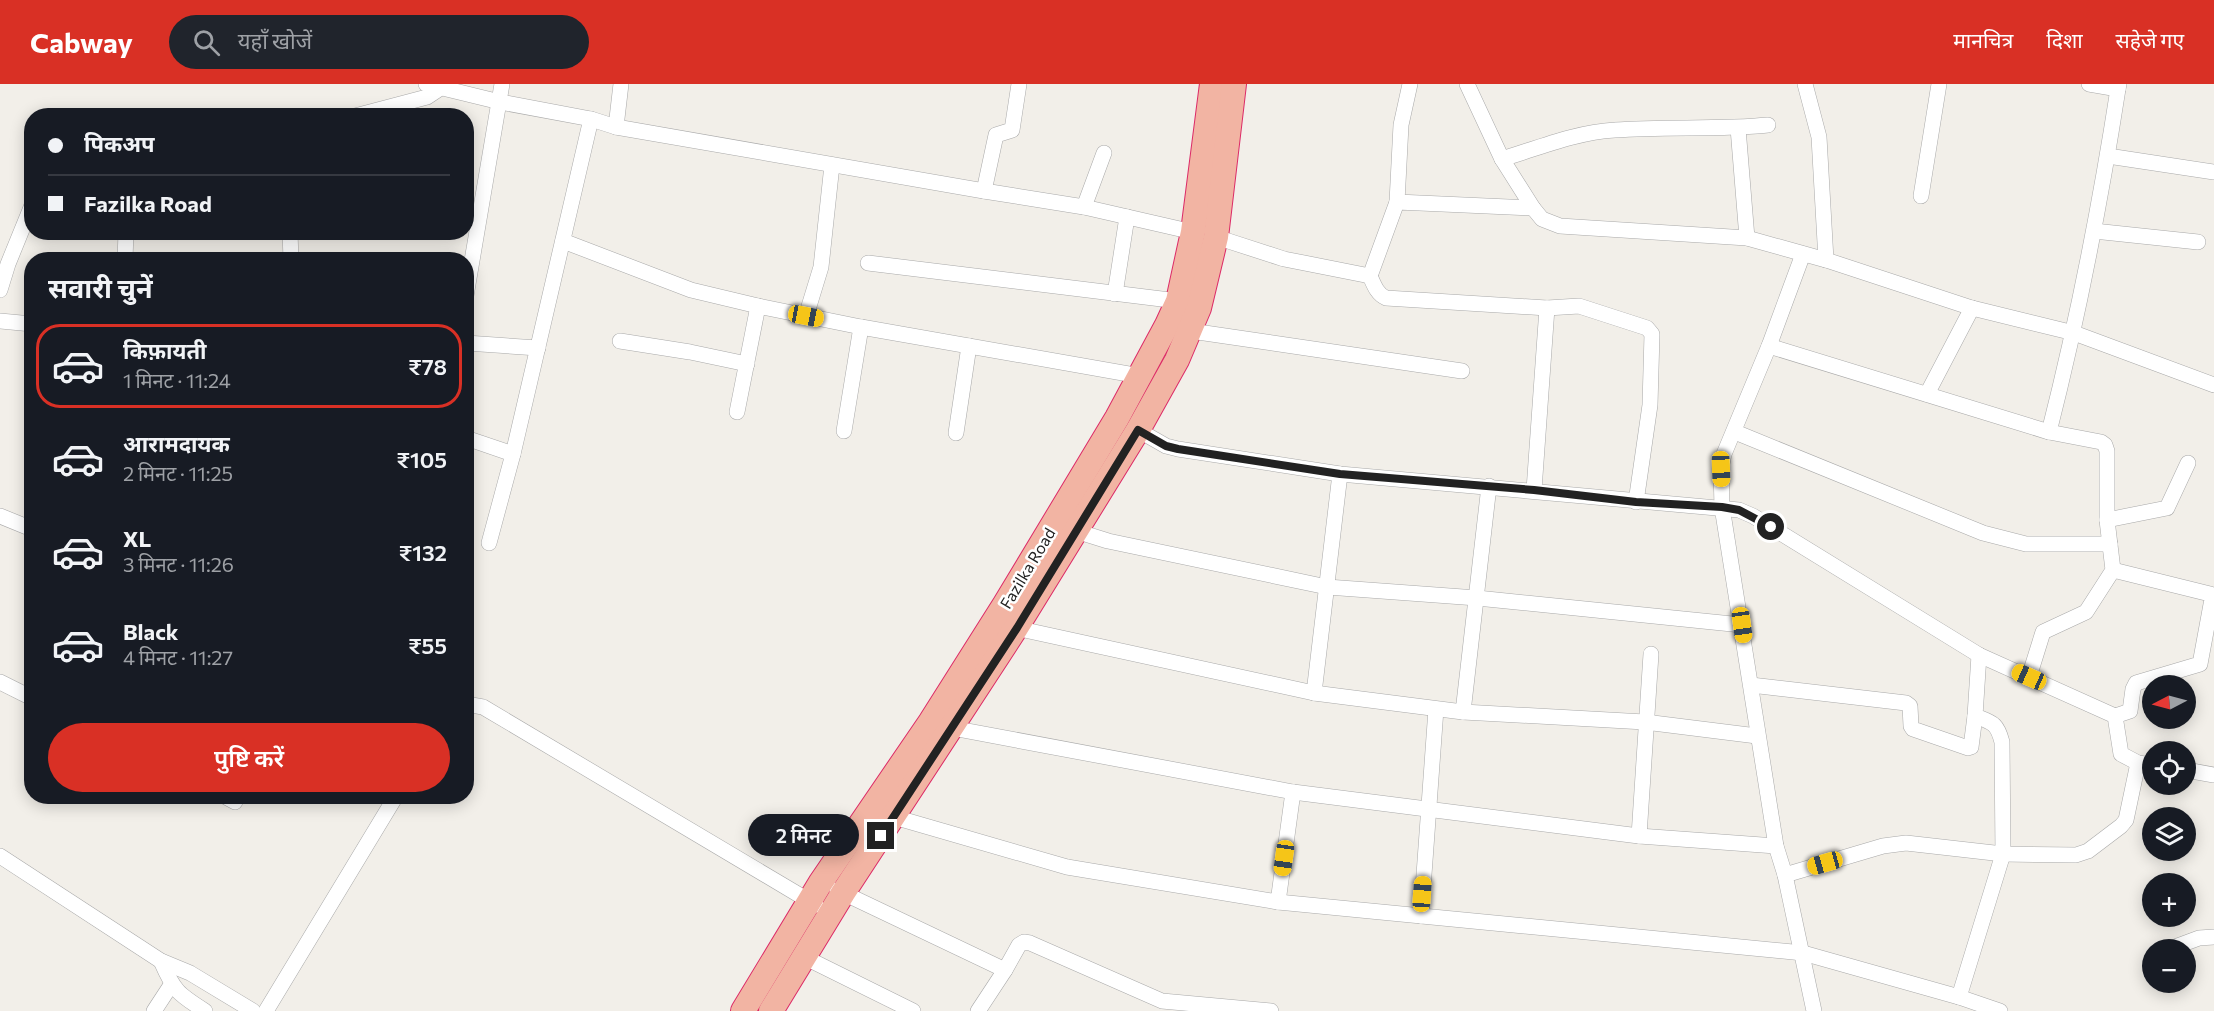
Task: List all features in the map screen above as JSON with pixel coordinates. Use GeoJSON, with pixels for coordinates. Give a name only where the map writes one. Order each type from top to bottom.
{"type":"FeatureCollection","features":[{"type":"Feature","properties":{"kind":"highway","name":"Fazilka Road"},"geometry":{"type":"LineString","coordinates":[[771,1011],[837,903],[1017,628],[1138,430],[1191,331],[1199,308],[1212,84]]}},
{"type":"Feature","properties":{"kind":"highway","name":"Fazilka Road"},"geometry":{"type":"LineString","coordinates":[[743,1011],[816,892],[931,721],[1011,595],[1140,376],[1178,301],[1205,235],[1234,84]]}},
{"type":"Feature","properties":{"kind":"street"},"geometry":{"type":"LineString","coordinates":[[426,84],[500,102],[591,119],[616,127],[1084,207],[1205,235],[1284,259],[1370,276]]}},
{"type":"Feature","properties":{"kind":"street"},"geometry":{"type":"LineString","coordinates":[[474,252],[502,84]]}},
{"type":"Feature","properties":{"kind":"street"},"geometry":{"type":"LineString","coordinates":[[616,127],[621,84]]}},
{"type":"Feature","properties":{"kind":"street"},"geometry":{"type":"LineString","coordinates":[[984,191],[996,135],[1012,130],[1019,84]]}},
{"type":"Feature","properties":{"kind":"street"},"geometry":{"type":"LineString","coordinates":[[1410,84],[1401,126],[1397,202],[1370,276],[1377,291],[1386,298],[1547,308],[1579,306],[1647,328],[1652,334],[1650,405],[1636,502]]}},
{"type":"Feature","properties":{"kind":"street"},"geometry":{"type":"LineString","coordinates":[[1467,84],[1502,159],[1542,219],[1560,226],[1747,238],[1826,260],[1972,308],[2074,333],[2214,385]]}},
{"type":"Feature","properties":{"kind":"street"},"geometry":{"type":"LineString","coordinates":[[1805,84],[1819,137],[1826,260]]}},
{"type":"Feature","properties":{"kind":"street"},"geometry":{"type":"LineString","coordinates":[[1921,196],[1940,84]]}},
{"type":"Feature","properties":{"kind":"street"},"geometry":{"type":"LineString","coordinates":[[2049,432],[2074,333],[2108,156],[2118,87],[2089,84]]}},
{"type":"Feature","properties":{"kind":"street"},"geometry":{"type":"LineString","coordinates":[[411,108],[442,87]]}},
{"type":"Feature","properties":{"kind":"street"},"geometry":{"type":"LineString","coordinates":[[489,543],[513,454],[591,119]]}},
{"type":"Feature","properties":{"kind":"street"},"geometry":{"type":"LineString","coordinates":[[1502,159],[1588,134],[1614,130],[1738,128],[1768,125]]}},
{"type":"Feature","properties":{"kind":"street"},"geometry":{"type":"LineString","coordinates":[[1738,128],[1747,238]]}},
{"type":"Feature","properties":{"kind":"street"},"geometry":{"type":"LineString","coordinates":[[1084,207],[1104,153]]}},
{"type":"Feature","properties":{"kind":"street"},"geometry":{"type":"LineString","coordinates":[[2108,156],[2214,171]]}},
{"type":"Feature","properties":{"kind":"street"},"geometry":{"type":"LineString","coordinates":[[806,316],[821,267],[832,165]]}},
{"type":"Feature","properties":{"kind":"street"},"geometry":{"type":"LineString","coordinates":[[1397,202],[1533,208]]}},
{"type":"Feature","properties":{"kind":"street"},"geometry":{"type":"LineString","coordinates":[[1115,294],[1127,217]]}},
{"type":"Feature","properties":{"kind":"street"},"geometry":{"type":"LineString","coordinates":[[0,290],[4,263],[24,222]]}},
{"type":"Feature","properties":{"kind":"street"},"geometry":{"type":"LineString","coordinates":[[2094,231],[2198,242]]}},
{"type":"Feature","properties":{"kind":"street"},"geometry":{"type":"LineString","coordinates":[[563,241],[691,290],[758,306],[861,327],[1140,376]]}},
{"type":"Feature","properties":{"kind":"street"},"geometry":{"type":"LineString","coordinates":[[1803,254],[1735,432],[1724,453],[1721,469],[1722,507],[1776,846],[1785,875],[1815,1011]]}},
{"type":"Feature","properties":{"kind":"street"},"geometry":{"type":"LineString","coordinates":[[868,263],[1178,301]]}},
{"type":"Feature","properties":{"kind":"street"},"geometry":{"type":"LineString","coordinates":[[737,412],[758,306]]}},
{"type":"Feature","properties":{"kind":"street"},"geometry":{"type":"LineString","coordinates":[[1534,490],[1547,308]]}},
{"type":"Feature","properties":{"kind":"street"},"geometry":{"type":"LineString","coordinates":[[1927,394],[1972,308]]}},
{"type":"Feature","properties":{"kind":"street"},"geometry":{"type":"LineString","coordinates":[[0,321],[24,323]]}},
{"type":"Feature","properties":{"kind":"street"},"geometry":{"type":"LineString","coordinates":[[844,431],[861,327]]}},
{"type":"Feature","properties":{"kind":"street"},"geometry":{"type":"LineString","coordinates":[[1191,331],[1462,371]]}},
{"type":"Feature","properties":{"kind":"street"},"geometry":{"type":"LineString","coordinates":[[620,341],[747,364]]}},
{"type":"Feature","properties":{"kind":"street"},"geometry":{"type":"LineString","coordinates":[[474,344],[538,348]]}},
{"type":"Feature","properties":{"kind":"street"},"geometry":{"type":"LineString","coordinates":[[956,433],[969,346]]}},
{"type":"Feature","properties":{"kind":"street"},"geometry":{"type":"LineString","coordinates":[[1769,346],[2049,432],[2101,442],[2105,445],[2107,520],[2113,570],[2086,612],[2043,632],[2029,677]]}},
{"type":"Feature","properties":{"kind":"street"},"geometry":{"type":"LineString","coordinates":[[1138,430],[1166,446],[1178,449],[1340,474],[1739,510],[1979,655],[2115,716],[2130,711],[2136,683],[2200,664],[2212,599],[2210,594],[2113,570]]}},
{"type":"Feature","properties":{"kind":"street"},"geometry":{"type":"LineString","coordinates":[[1735,432],[1983,532],[2026,544],[2110,544]]}},
{"type":"Feature","properties":{"kind":"street"},"geometry":{"type":"LineString","coordinates":[[474,441],[513,454]]}},
{"type":"Feature","properties":{"kind":"street"},"geometry":{"type":"LineString","coordinates":[[2107,520],[2167,508],[2188,463]]}},
{"type":"Feature","properties":{"kind":"street"},"geometry":{"type":"LineString","coordinates":[[1314,693],[1340,474]]}},
{"type":"Feature","properties":{"kind":"street"},"geometry":{"type":"LineString","coordinates":[[1463,712],[1488,486]]}},
{"type":"Feature","properties":{"kind":"street"},"geometry":{"type":"LineString","coordinates":[[0,516],[24,526]]}},
{"type":"Feature","properties":{"kind":"street"},"geometry":{"type":"LineString","coordinates":[[1076,531],[1108,542],[1327,587],[1477,598],[1742,625]]}},
{"type":"Feature","properties":{"kind":"street"},"geometry":{"type":"LineString","coordinates":[[1017,628],[1314,693],[1463,712],[1645,722],[1757,736]]}},
{"type":"Feature","properties":{"kind":"street"},"geometry":{"type":"LineString","coordinates":[[1639,836],[1651,654]]}},
{"type":"Feature","properties":{"kind":"street"},"geometry":{"type":"LineString","coordinates":[[1751,685],[1906,703],[1910,706],[1913,729],[1968,748],[1971,747],[1975,716],[1979,655]]}},
{"type":"Feature","properties":{"kind":"street"},"geometry":{"type":"LineString","coordinates":[[0,682],[24,694]]}},
{"type":"Feature","properties":{"kind":"street"},"geometry":{"type":"LineString","coordinates":[[474,705],[483,706],[837,903],[1005,970]]}},
{"type":"Feature","properties":{"kind":"street"},"geometry":{"type":"LineString","coordinates":[[1421,916],[1436,709]]}},
{"type":"Feature","properties":{"kind":"street"},"geometry":{"type":"LineString","coordinates":[[1959,997],[2003,854],[2002,742],[1999,730],[1994,723],[1975,716]]}},
{"type":"Feature","properties":{"kind":"street"},"geometry":{"type":"LineString","coordinates":[[2115,716],[2121,754],[2142,763]]}},
{"type":"Feature","properties":{"kind":"street"},"geometry":{"type":"LineString","coordinates":[[952,728],[1293,792],[1639,836],[1776,846]]}},
{"type":"Feature","properties":{"kind":"street"},"geometry":{"type":"LineString","coordinates":[[2196,772],[2214,775]]}},
{"type":"Feature","properties":{"kind":"street"},"geometry":{"type":"LineString","coordinates":[[1785,875],[1894,844],[1906,843],[2003,854],[2076,855],[2088,851],[2121,826],[2126,819],[2142,773]]}},
{"type":"Feature","properties":{"kind":"street"},"geometry":{"type":"LineString","coordinates":[[1278,902],[1293,792]]}},
{"type":"Feature","properties":{"kind":"street"},"geometry":{"type":"LineString","coordinates":[[266,1011],[391,804]]}},
{"type":"Feature","properties":{"kind":"street"},"geometry":{"type":"LineString","coordinates":[[894,817],[1067,867],[1278,902],[1803,953],[1959,997],[2000,1011]]}},
{"type":"Feature","properties":{"kind":"street"},"geometry":{"type":"LineString","coordinates":[[0,856],[161,962],[190,973],[253,1011]]}},
{"type":"Feature","properties":{"kind":"street"},"geometry":{"type":"LineString","coordinates":[[816,892],[837,903]]}},
{"type":"Feature","properties":{"kind":"street"},"geometry":{"type":"LineString","coordinates":[[2196,939],[2214,937]]}},
{"type":"Feature","properties":{"kind":"street"},"geometry":{"type":"LineString","coordinates":[[978,1011],[1019,945],[1024,942],[1159,1006],[1271,1011]]}},
{"type":"Feature","properties":{"kind":"street"},"geometry":{"type":"LineString","coordinates":[[804,957],[913,1011]]}},
{"type":"Feature","properties":{"kind":"street"},"geometry":{"type":"LineString","coordinates":[[161,962],[171,985],[184,998],[205,1011]]}},
{"type":"Feature","properties":{"kind":"street"},"geometry":{"type":"LineString","coordinates":[[154,1011],[171,985]]}},
{"type":"Feature","properties":{"kind":"route"},"geometry":{"type":"LineString","coordinates":[[881,836],[1017,628],[1138,430],[1166,446],[1178,449],[1340,474],[1534,490],[1636,502],[1722,507],[1739,510],[1771,527]]}}]}
